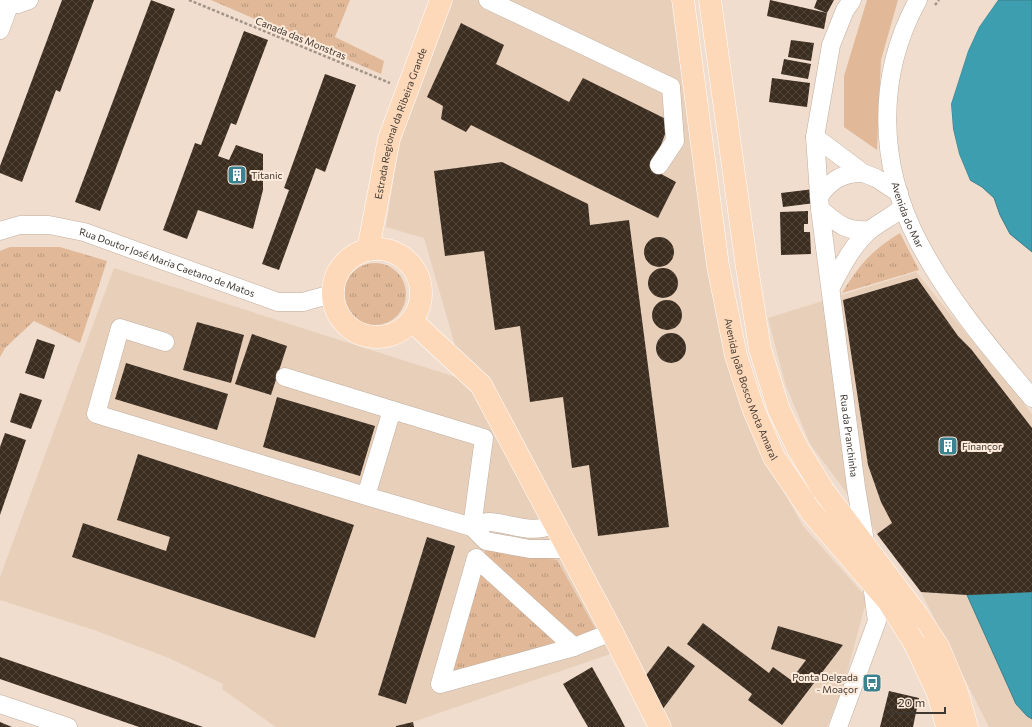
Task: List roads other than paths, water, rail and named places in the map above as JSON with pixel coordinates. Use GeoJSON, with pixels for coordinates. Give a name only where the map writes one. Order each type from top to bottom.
{"type":"FeatureCollection","features":[{"type":"Feature","properties":{"kind":"main road","name":"Estrada Regional da Ribeira Grande"},"geometry":{"type":"LineString","coordinates":[[368,250],[389,139],[441,0]]}},
{"type":"Feature","properties":{"kind":"main road","name":"Avenida João Bosco Mota Amaral"},"geometry":{"type":"LineString","coordinates":[[683,0],[718,266],[736,356],[753,408],[774,457],[812,513],[888,601],[915,644],[938,693],[947,727]]}},
{"type":"Feature","properties":{"kind":"main road","name":"Avenida João Bosco Mota Amaral"},"geometry":{"type":"LineString","coordinates":[[710,0],[746,261],[760,349],[779,410],[797,447],[823,490],[918,616],[939,648],[957,692],[968,727]]}},
{"type":"Feature","properties":{"kind":"main road"},"geometry":{"type":"LineString","coordinates":[[376,249],[392,251],[408,262],[417,274],[421,295],[419,308],[412,321],[394,334],[379,338],[364,336],[352,330],[341,319],[335,310],[332,294],[336,276],[344,263],[354,255],[368,250],[376,249]]}},
{"type":"Feature","properties":{"kind":"main road"},"geometry":{"type":"LineString","coordinates":[[412,321],[481,385],[612,632],[660,727]]}},
{"type":"Feature","properties":{"kind":"street"},"geometry":{"type":"LineString","coordinates":[[0,30],[7,2],[18,4],[29,0]]}},
{"type":"Feature","properties":{"kind":"street"},"geometry":{"type":"LineString","coordinates":[[488,0],[671,87],[675,141],[659,165]]}},
{"type":"Feature","properties":{"kind":"street","name":"Rua da Pranchinha"},"geometry":{"type":"LineString","coordinates":[[838,727],[877,621],[856,487],[820,203],[815,137],[831,45],[845,10],[852,0]]}},
{"type":"Feature","properties":{"kind":"street","name":"Avenida do Mar"},"geometry":{"type":"LineString","coordinates":[[918,0],[908,19],[895,51],[889,81],[887,116],[889,149],[901,200],[918,241],[950,295],[1032,398]]}},
{"type":"Feature","properties":{"kind":"street"},"geometry":{"type":"LineString","coordinates":[[815,137],[863,173],[876,178],[901,200],[870,230],[841,268],[831,287]]}},
{"type":"Feature","properties":{"kind":"street"},"geometry":{"type":"LineString","coordinates":[[863,173],[852,173],[841,176],[830,183],[820,203],[836,223],[848,230],[870,230]]}},
{"type":"Feature","properties":{"kind":"street","name":"Rua Doutor José Maria Caetano de Matos"},"geometry":{"type":"LineString","coordinates":[[0,231],[20,225],[49,225],[84,232],[278,302],[303,302],[332,294]]}},
{"type":"Feature","properties":{"kind":"street"},"geometry":{"type":"LineString","coordinates":[[165,342],[120,328],[96,414],[472,527],[486,541],[530,549],[568,549]]}},
{"type":"Feature","properties":{"kind":"street"},"geometry":{"type":"LineString","coordinates":[[285,377],[484,438],[497,437],[505,430]]}},
{"type":"Feature","properties":{"kind":"street"},"geometry":{"type":"LineString","coordinates":[[366,496],[392,410]]}},
{"type":"Feature","properties":{"kind":"street"},"geometry":{"type":"LineString","coordinates":[[484,438],[472,527],[476,558],[440,684],[574,647],[612,632]]}},
{"type":"Feature","properties":{"kind":"street"},"geometry":{"type":"LineString","coordinates":[[472,527],[489,521],[524,529],[546,528],[555,524]]}},
{"type":"Feature","properties":{"kind":"street"},"geometry":{"type":"LineString","coordinates":[[476,558],[574,647]]}},
{"type":"Feature","properties":{"kind":"street"},"geometry":{"type":"LineString","coordinates":[[0,704],[68,727]]}},
{"type":"Feature","properties":{"kind":"water"},"geometry":{"type":"Polygon","coordinates":[[[998,0],[1032,0],[1032,252],[1010,234],[1000,215],[994,198],[982,187],[970,180],[959,154],[953,129],[951,104],[968,51],[979,27],[998,0]]]}},
{"type":"Feature","properties":{"kind":"water"},"geometry":{"type":"Polygon","coordinates":[[[1032,592],[1032,719],[1027,716],[1016,704],[967,595],[1032,592]]]}},
{"type":"Feature","properties":{"kind":"place","name":"Titanic"},"geometry":{"type":"Point","coordinates":[237,175]}},
{"type":"Feature","properties":{"kind":"place","name":"Finançor"},"geometry":{"type":"Point","coordinates":[948,446]}},
{"type":"Feature","properties":{"kind":"place","name":"Ponta Delgada - Moaçor"},"geometry":{"type":"Point","coordinates":[872,683]}}]}
